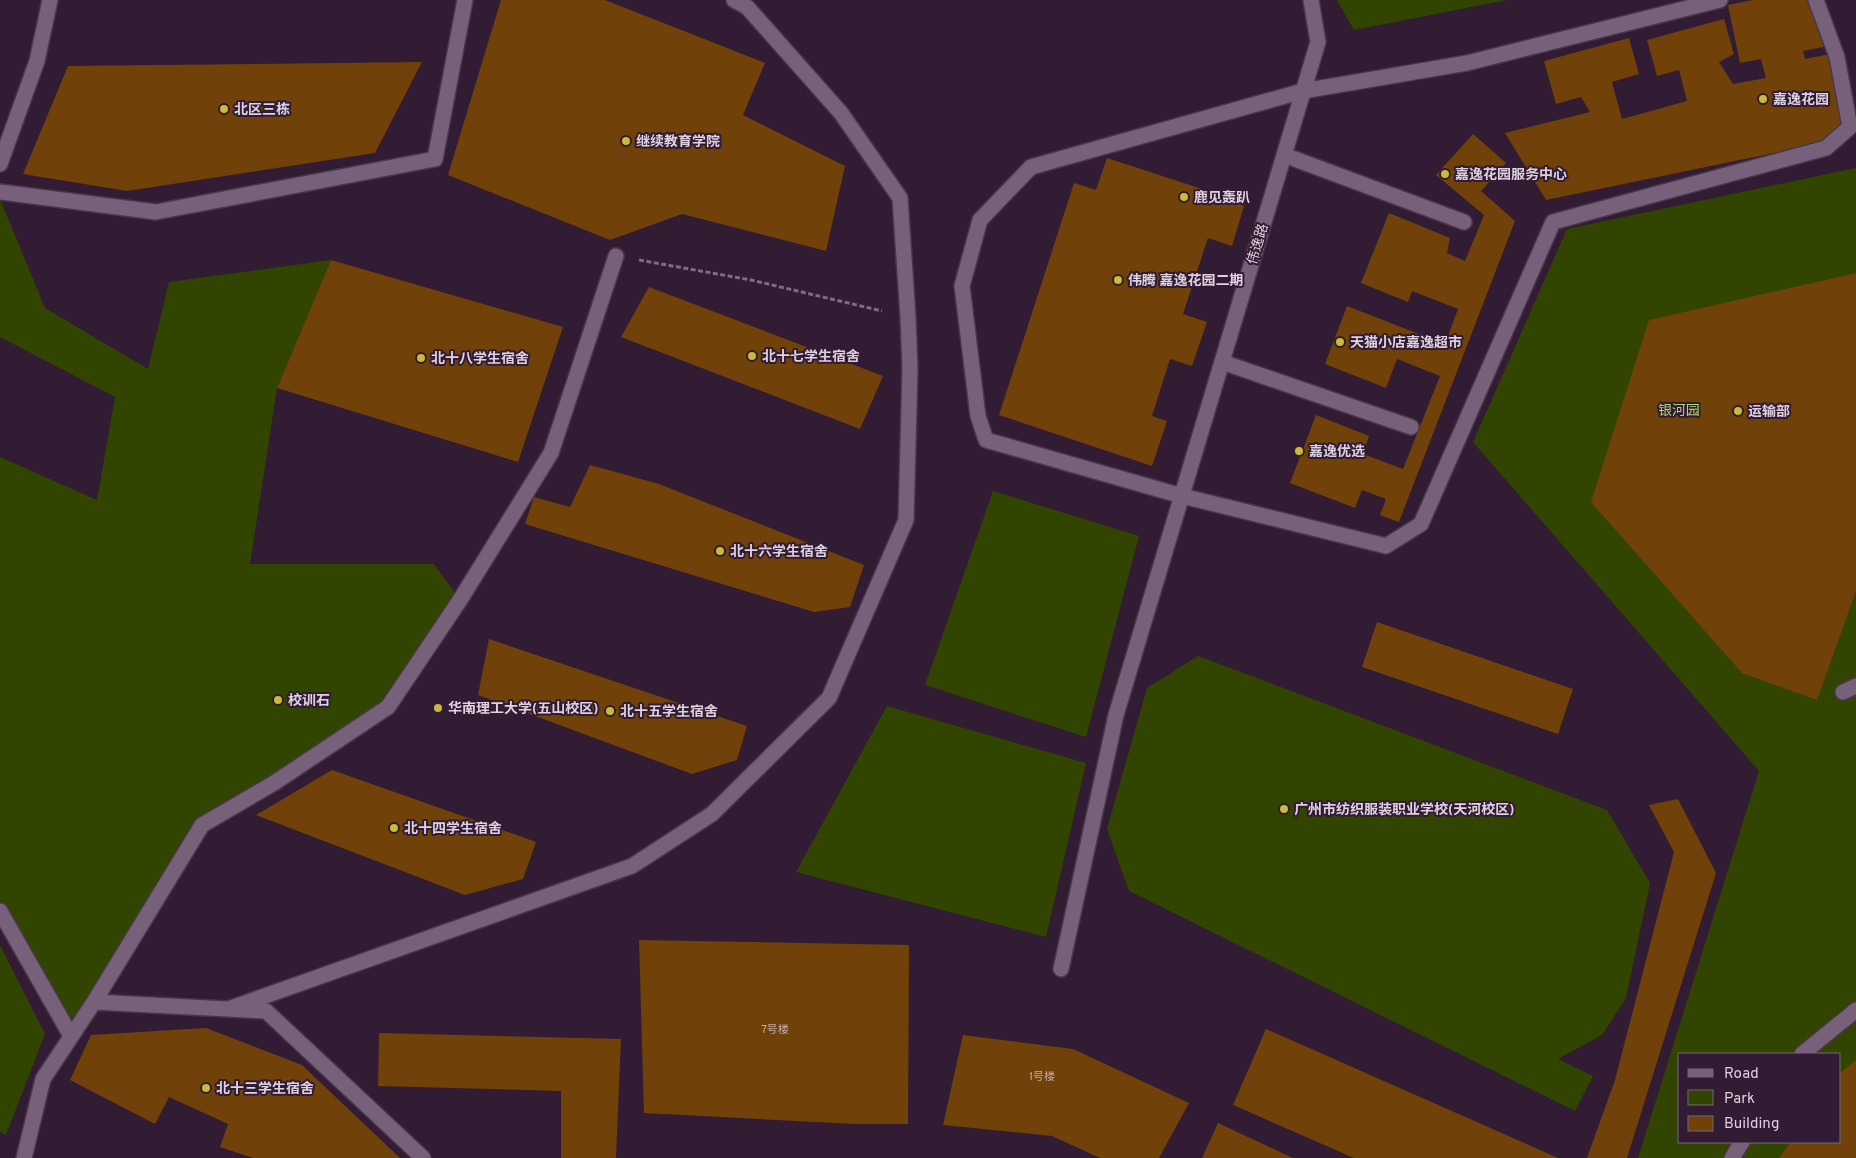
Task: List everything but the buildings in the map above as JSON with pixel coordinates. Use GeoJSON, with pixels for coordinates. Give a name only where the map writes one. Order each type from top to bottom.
{"type":"FeatureCollection","features":[{"type":"Feature","properties":{"kind":"street"},"geometry":{"type":"LineString","coordinates":[[0,164],[37,62],[50,0]]}},
{"type":"Feature","properties":{"kind":"street"},"geometry":{"type":"LineString","coordinates":[[0,192],[156,212],[435,159],[465,0]]}},
{"type":"Feature","properties":{"kind":"street"},"geometry":{"type":"LineString","coordinates":[[228,1009],[632,866],[712,814],[829,698],[906,520],[910,369],[900,198],[841,113],[747,7],[734,0]]}},
{"type":"Feature","properties":{"kind":"street","name":"伟逸路"},"geometry":{"type":"LineString","coordinates":[[1061,969],[1116,715],[1318,42],[1311,0]]}},
{"type":"Feature","properties":{"kind":"street"},"geometry":{"type":"LineString","coordinates":[[1720,0],[1467,63],[1303,91],[1031,167],[980,220],[962,286],[978,416],[986,440],[1182,496],[1386,546],[1420,524],[1553,222],[1826,148],[1850,127],[1837,56],[1816,0]]}},
{"type":"Feature","properties":{"kind":"street"},"geometry":{"type":"LineString","coordinates":[[1284,155],[1464,222]]}},
{"type":"Feature","properties":{"kind":"street"},"geometry":{"type":"LineString","coordinates":[[24,1158],[43,1079],[94,1002],[202,825],[274,783],[388,707],[460,600],[551,453],[616,256]]}},
{"type":"Feature","properties":{"kind":"street"},"geometry":{"type":"LineString","coordinates":[[1222,362],[1411,427]]}},
{"type":"Feature","properties":{"kind":"street"},"geometry":{"type":"LineString","coordinates":[[0,911],[71,1036]]}},
{"type":"Feature","properties":{"kind":"street"},"geometry":{"type":"LineString","coordinates":[[94,1002],[266,1011],[423,1158]]}},
{"type":"Feature","properties":{"kind":"street"},"geometry":{"type":"LineString","coordinates":[[1803,1053],[1856,1010]]}},
{"type":"Feature","properties":{"kind":"street"},"geometry":{"type":"LineString","coordinates":[[1732,1158],[1741,1143]]}},
{"type":"Feature","properties":{"kind":"path"},"geometry":{"type":"LineString","coordinates":[[616,256],[751,280],[908,317]]}},
{"type":"Feature","properties":{"kind":"green space"},"geometry":{"type":"Polygon","coordinates":[[[1337,0],[1507,0],[1354,30],[1337,0]]]}},
{"type":"Feature","properties":{"kind":"green space","name":"银河园"},"geometry":{"type":"Polygon","coordinates":[[[1856,168],[1856,1158],[1638,1158],[1759,771],[1473,442],[1567,229],[1856,168]]]}},
{"type":"Feature","properties":{"kind":"green space"},"geometry":{"type":"Polygon","coordinates":[[[0,199],[45,308],[148,369],[169,282],[331,260],[277,388],[250,564],[434,564],[460,600],[388,707],[202,825],[71,1036],[0,911],[0,457],[97,500],[115,397],[0,337],[0,199]]]}},
{"type":"Feature","properties":{"kind":"green space"},"geometry":{"type":"Polygon","coordinates":[[[993,491],[1139,536],[1086,737],[925,685],[993,491]]]}},
{"type":"Feature","properties":{"kind":"green space"},"geometry":{"type":"Polygon","coordinates":[[[1198,656],[1607,810],[1650,883],[1626,998],[1602,1035],[1558,1059],[1593,1076],[1575,1111],[1129,891],[1107,829],[1147,688],[1198,656]]]}},
{"type":"Feature","properties":{"kind":"green space"},"geometry":{"type":"Polygon","coordinates":[[[887,706],[1086,763],[1046,937],[796,872],[887,706]]]}},
{"type":"Feature","properties":{"kind":"green space"},"geometry":{"type":"Polygon","coordinates":[[[0,945],[45,1034],[6,1135],[0,1132],[0,945]]]}},
{"type":"Feature","properties":{"kind":"place","name":"嘉逸花园"},"geometry":{"type":"Point","coordinates":[1763,99]}},
{"type":"Feature","properties":{"kind":"place","name":"北区三栋"},"geometry":{"type":"Point","coordinates":[224,109]}},
{"type":"Feature","properties":{"kind":"place","name":"继续教育学院"},"geometry":{"type":"Point","coordinates":[626,141]}},
{"type":"Feature","properties":{"kind":"place","name":"嘉逸花园服务中心"},"geometry":{"type":"Point","coordinates":[1445,174]}},
{"type":"Feature","properties":{"kind":"place","name":"鹿见轰趴"},"geometry":{"type":"Point","coordinates":[1184,197]}},
{"type":"Feature","properties":{"kind":"place","name":"伟腾 嘉逸花园二期"},"geometry":{"type":"Point","coordinates":[1118,280]}},
{"type":"Feature","properties":{"kind":"place","name":"天猫小店嘉逸超市"},"geometry":{"type":"Point","coordinates":[1340,342]}},
{"type":"Feature","properties":{"kind":"place","name":"北十七学生宿舍"},"geometry":{"type":"Point","coordinates":[752,356]}},
{"type":"Feature","properties":{"kind":"place","name":"北十八学生宿舍"},"geometry":{"type":"Point","coordinates":[421,358]}},
{"type":"Feature","properties":{"kind":"place","name":"运输部"},"geometry":{"type":"Point","coordinates":[1738,411]}},
{"type":"Feature","properties":{"kind":"place","name":"嘉逸优选"},"geometry":{"type":"Point","coordinates":[1299,451]}},
{"type":"Feature","properties":{"kind":"place","name":"北十六学生宿舍"},"geometry":{"type":"Point","coordinates":[720,551]}},
{"type":"Feature","properties":{"kind":"place","name":"校训石"},"geometry":{"type":"Point","coordinates":[278,700]}},
{"type":"Feature","properties":{"kind":"place","name":"华南理工大学(五山校区)"},"geometry":{"type":"Point","coordinates":[438,708]}},
{"type":"Feature","properties":{"kind":"place","name":"北十五学生宿舍"},"geometry":{"type":"Point","coordinates":[610,711]}},
{"type":"Feature","properties":{"kind":"place","name":"广州市纺织服装职业学校(天河校区)"},"geometry":{"type":"Point","coordinates":[1284,809]}},
{"type":"Feature","properties":{"kind":"place","name":"北十四学生宿舍"},"geometry":{"type":"Point","coordinates":[394,828]}},
{"type":"Feature","properties":{"kind":"place","name":"北十三学生宿舍"},"geometry":{"type":"Point","coordinates":[206,1088]}}]}
